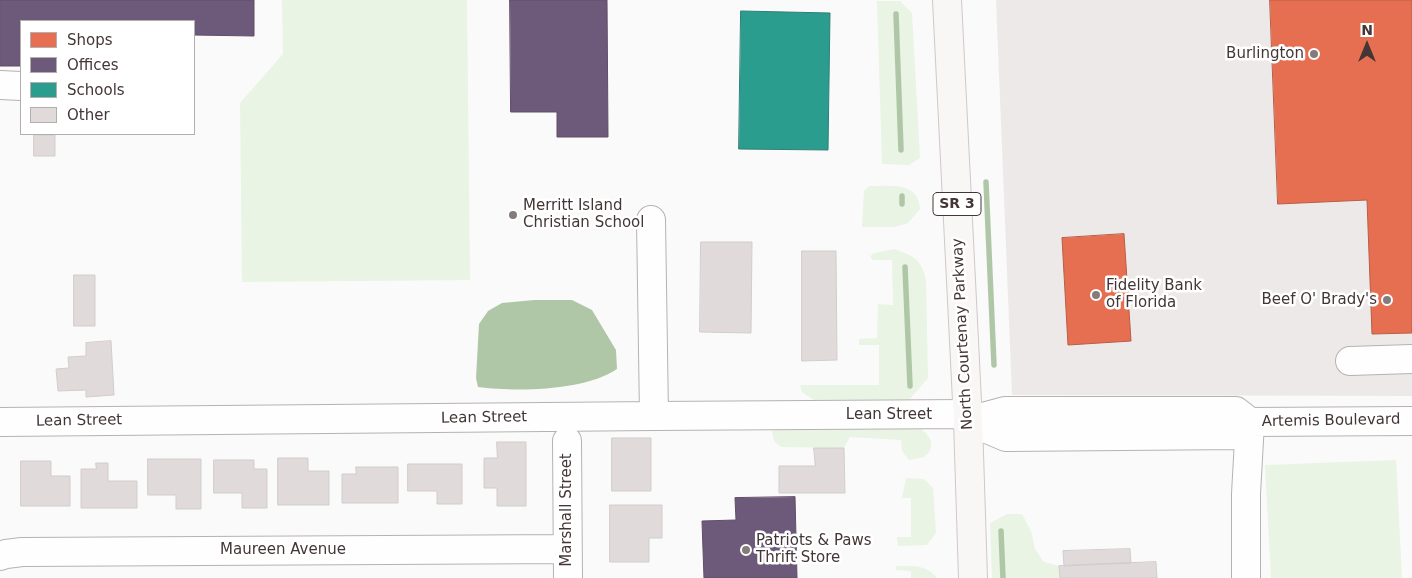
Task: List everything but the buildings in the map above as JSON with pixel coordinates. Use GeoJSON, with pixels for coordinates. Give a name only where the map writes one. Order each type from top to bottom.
{"type":"FeatureCollection","features":[{"type":"Feature","properties":{"kind":"main road","name":"North Courtenay Parkway"},"geometry":{"type":"LineString","coordinates":[[947,0],[968,418],[972,578]]}},
{"type":"Feature","properties":{"kind":"street"},"geometry":{"type":"LineString","coordinates":[[0,86],[20,86]]}},
{"type":"Feature","properties":{"kind":"street"},"geometry":{"type":"LineString","coordinates":[[651,220],[654,416]]}},
{"type":"Feature","properties":{"kind":"street"},"geometry":{"type":"LineString","coordinates":[[1350,361],[1412,359]]}},
{"type":"Feature","properties":{"kind":"street","name":"Artemis Boulevard"},"geometry":{"type":"LineString","coordinates":[[968,418],[1005,411],[1146,423],[1238,435],[1250,422],[1412,421]]}},
{"type":"Feature","properties":{"kind":"street","name":"Lean Street"},"geometry":{"type":"LineString","coordinates":[[0,422],[654,416],[968,418]]}},
{"type":"Feature","properties":{"kind":"street"},"geometry":{"type":"LineString","coordinates":[[1246,578],[1246,494],[1250,422]]}},
{"type":"Feature","properties":{"kind":"street","name":"Marshall Street"},"geometry":{"type":"LineString","coordinates":[[566,442],[568,578]]}},
{"type":"Feature","properties":{"kind":"street","name":"Maureen Avenue"},"geometry":{"type":"LineString","coordinates":[[0,556],[32,552],[567,549]]}},
{"type":"Feature","properties":{"kind":"shaded area"},"geometry":{"type":"Polygon","coordinates":[[[282,0],[467,0],[470,280],[242,282],[240,103],[283,54],[282,0]]]}},
{"type":"Feature","properties":{"kind":"shaded area"},"geometry":{"type":"Polygon","coordinates":[[[996,0],[1412,0],[1412,396],[1012,395],[996,0]]]}},
{"type":"Feature","properties":{"kind":"shaded area"},"geometry":{"type":"Polygon","coordinates":[[[877,1],[900,1],[912,13],[920,158],[909,165],[882,164],[877,1]]]}},
{"type":"Feature","properties":{"kind":"shaded area"},"geometry":{"type":"Polygon","coordinates":[[[869,186],[894,186],[909,189],[918,200],[920,209],[908,223],[895,227],[862,227],[864,191],[869,186]]]}},
{"type":"Feature","properties":{"kind":"shaded area"},"geometry":{"type":"Polygon","coordinates":[[[895,249],[916,259],[922,267],[926,280],[928,378],[909,400],[818,403],[802,392],[800,385],[879,385],[879,345],[859,345],[859,339],[877,338],[878,304],[893,305],[892,260],[873,260],[870,256],[875,253],[895,249]]]}},
{"type":"Feature","properties":{"kind":"shaded area"},"geometry":{"type":"Polygon","coordinates":[[[534,300],[572,300],[592,310],[616,350],[617,369],[587,382],[569,386],[530,389],[478,387],[476,378],[479,324],[488,311],[502,303],[534,300]]]}},
{"type":"Feature","properties":{"kind":"shaded area"},"geometry":{"type":"Polygon","coordinates":[[[784,425],[915,426],[928,435],[931,446],[929,452],[924,457],[909,460],[902,451],[901,440],[850,437],[844,448],[781,447],[774,441],[772,431],[784,425]]]}},
{"type":"Feature","properties":{"kind":"shaded area"},"geometry":{"type":"Polygon","coordinates":[[[1396,460],[1402,578],[1271,578],[1265,465],[1396,460]]]}},
{"type":"Feature","properties":{"kind":"shaded area"},"geometry":{"type":"Polygon","coordinates":[[[906,478],[924,479],[933,488],[936,533],[927,545],[898,546],[897,537],[911,537],[911,498],[902,498],[906,478]]]}},
{"type":"Feature","properties":{"kind":"shaded area"},"geometry":{"type":"Polygon","coordinates":[[[1007,514],[1022,514],[1031,531],[1035,549],[1044,562],[1059,566],[1060,578],[992,578],[990,523],[1007,514]]]}},
{"type":"Feature","properties":{"kind":"shaded area"},"geometry":{"type":"Polygon","coordinates":[[[896,566],[924,568],[933,573],[937,578],[911,578],[911,571],[896,570],[896,566]]]}},
{"type":"Feature","properties":{"kind":"waterway"},"geometry":{"type":"LineString","coordinates":[[896,14],[901,150]]}},
{"type":"Feature","properties":{"kind":"waterway"},"geometry":{"type":"LineString","coordinates":[[986,182],[994,365]]}},
{"type":"Feature","properties":{"kind":"waterway"},"geometry":{"type":"LineString","coordinates":[[902,196],[902,204]]}},
{"type":"Feature","properties":{"kind":"waterway"},"geometry":{"type":"LineString","coordinates":[[905,267],[910,386]]}},
{"type":"Feature","properties":{"kind":"waterway"},"geometry":{"type":"LineString","coordinates":[[1001,531],[1003,578]]}},
{"type":"Feature","properties":{"kind":"place","name":"Burlington"},"geometry":{"type":"Point","coordinates":[1314,54]}},
{"type":"Feature","properties":{"kind":"place","name":"Merritt Island Christian School"},"geometry":{"type":"Point","coordinates":[513,215]}},
{"type":"Feature","properties":{"kind":"place","name":"Fidelity Bank of Florida"},"geometry":{"type":"Point","coordinates":[1096,295]}},
{"type":"Feature","properties":{"kind":"place","name":"Beef O' Brady's"},"geometry":{"type":"Point","coordinates":[1387,300]}},
{"type":"Feature","properties":{"kind":"place","name":"Patriots & Paws Thrift Store"},"geometry":{"type":"Point","coordinates":[746,550]}}]}
